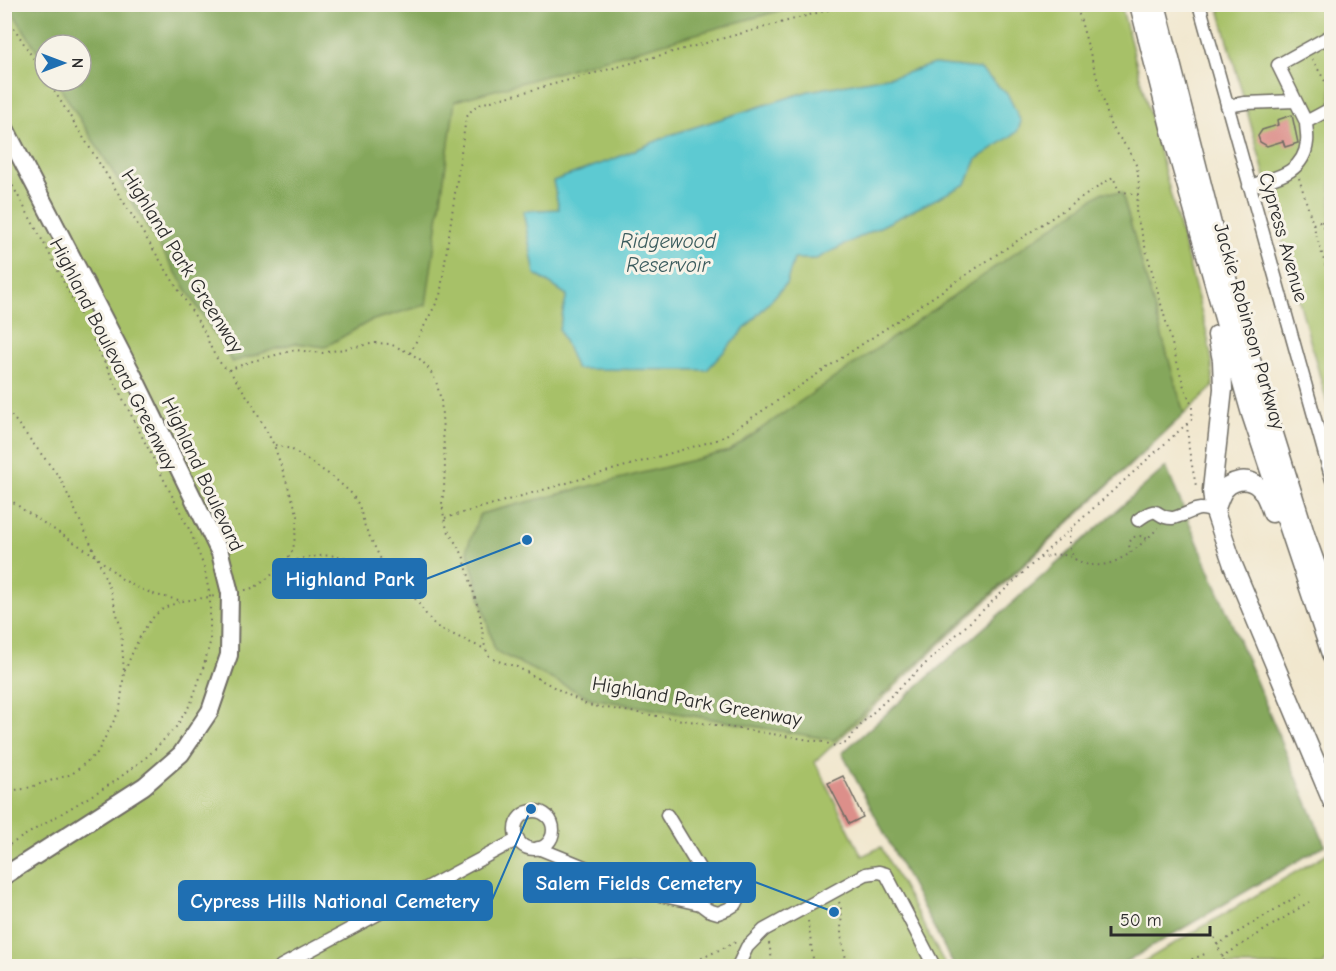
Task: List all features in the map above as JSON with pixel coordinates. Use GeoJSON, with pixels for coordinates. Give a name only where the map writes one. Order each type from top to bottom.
{"type":"FeatureCollection","features":[{"type":"Feature","properties":{"kind":"highway","name":"Jackie Robinson Parkway"},"geometry":{"type":"LineString","coordinates":[[1139,4],[1201,241],[1251,414],[1332,657]]}},
{"type":"Feature","properties":{"kind":"highway","name":"Jackie Robinson Parkway"},"geometry":{"type":"LineString","coordinates":[[1156,4],[1218,248],[1306,537],[1332,609]]}},
{"type":"Feature","properties":{"kind":"highway"},"geometry":{"type":"LineString","coordinates":[[1201,241],[1223,375],[1222,415],[1212,490],[1215,513],[1233,565],[1332,801]]}},
{"type":"Feature","properties":{"kind":"highway"},"geometry":{"type":"LineString","coordinates":[[1215,513],[1222,493],[1230,484],[1246,480],[1258,486],[1267,499],[1308,590]]}},
{"type":"Feature","properties":{"kind":"main road","name":"Highland Boulevard"},"geometry":{"type":"LineString","coordinates":[[4,126],[133,375],[220,553],[230,593],[229,655],[210,711],[181,754],[144,786],[4,876]]}},
{"type":"Feature","properties":{"kind":"street","name":"Cypress Avenue"},"geometry":{"type":"LineString","coordinates":[[1199,4],[1329,462],[1332,480]]}},
{"type":"Feature","properties":{"kind":"street"},"geometry":{"type":"LineString","coordinates":[[1249,186],[1286,174],[1296,167],[1302,158],[1307,142],[1305,122],[1278,65],[1332,35]]}},
{"type":"Feature","properties":{"kind":"street"},"geometry":{"type":"LineString","coordinates":[[1227,106],[1295,100]]}},
{"type":"Feature","properties":{"kind":"street"},"geometry":{"type":"LineString","coordinates":[[1305,122],[1332,108]]}},
{"type":"Feature","properties":{"kind":"street"},"geometry":{"type":"LineString","coordinates":[[1138,520],[1149,512],[1155,511],[1173,518],[1198,508],[1205,508],[1215,513]]}},
{"type":"Feature","properties":{"kind":"street"},"geometry":{"type":"LineString","coordinates":[[538,848],[549,842],[553,830],[549,818],[533,811],[518,821],[516,827],[518,839],[526,847],[538,848],[646,892],[700,904],[708,910],[718,912],[736,904],[738,893],[707,881],[667,815]]}},
{"type":"Feature","properties":{"kind":"street"},"geometry":{"type":"LineString","coordinates":[[281,966],[518,839]]}},
{"type":"Feature","properties":{"kind":"street"},"geometry":{"type":"LineString","coordinates":[[738,966],[747,947],[768,927],[866,874],[879,872],[886,874],[934,966]]}},
{"type":"Feature","properties":{"kind":"path"},"geometry":{"type":"LineString","coordinates":[[410,353],[440,296],[466,118],[473,108],[484,103],[850,4]]}},
{"type":"Feature","properties":{"kind":"path"},"geometry":{"type":"LineString","coordinates":[[1076,4],[1111,127],[1129,150],[1137,167],[1139,184],[1136,214],[1184,387],[1192,406],[1193,414],[1187,424],[1196,489]]}},
{"type":"Feature","properties":{"kind":"path"},"geometry":{"type":"LineString","coordinates":[[4,12],[33,58]]}},
{"type":"Feature","properties":{"kind":"path"},"geometry":{"type":"LineString","coordinates":[[1306,49],[1332,93]]}},
{"type":"Feature","properties":{"kind":"path","name":"Highland Park Greenway"},"geometry":{"type":"LineString","coordinates":[[56,93],[203,329],[223,367],[229,370],[249,362],[295,350],[322,353],[376,343],[390,344],[410,353],[429,369],[436,381],[441,400],[445,463],[442,502],[444,518],[447,529],[463,555],[480,615],[488,655],[495,660],[517,667],[587,705],[823,742],[835,746],[846,743],[865,720],[1071,528],[1187,424]]}},
{"type":"Feature","properties":{"kind":"path"},"geometry":{"type":"LineString","coordinates":[[1296,167],[1332,288]]}},
{"type":"Feature","properties":{"kind":"path","name":"Highland Boulevard Greenway"},"geometry":{"type":"LineString","coordinates":[[4,170],[47,249],[191,533],[204,567],[210,597],[210,643],[191,703],[176,727],[149,755],[114,782],[4,848]]}},
{"type":"Feature","properties":{"kind":"path"},"geometry":{"type":"LineString","coordinates":[[444,518],[720,439],[1113,177],[1119,191],[1138,195]]}},
{"type":"Feature","properties":{"kind":"path"},"geometry":{"type":"LineString","coordinates":[[1313,224],[1332,218]]}},
{"type":"Feature","properties":{"kind":"path"},"geometry":{"type":"LineString","coordinates":[[1322,221],[1332,256]]}},
{"type":"Feature","properties":{"kind":"path"},"geometry":{"type":"LineString","coordinates":[[1332,322],[1327,323],[1332,339]]}},
{"type":"Feature","properties":{"kind":"path"},"geometry":{"type":"LineString","coordinates":[[229,370],[251,402],[274,444],[298,516],[293,550],[283,566]]}},
{"type":"Feature","properties":{"kind":"path"},"geometry":{"type":"LineString","coordinates":[[4,406],[60,478],[97,557],[111,592],[121,629],[124,672],[120,709],[97,753],[72,774],[24,789],[4,791]]}},
{"type":"Feature","properties":{"kind":"path"},"geometry":{"type":"LineString","coordinates":[[274,444],[291,449],[333,477],[351,493],[359,505],[365,527],[388,574]]}},
{"type":"Feature","properties":{"kind":"path"},"geometry":{"type":"LineString","coordinates":[[4,495],[97,557],[122,579],[138,588],[183,601]]}},
{"type":"Feature","properties":{"kind":"path"},"geometry":{"type":"LineString","coordinates":[[1039,558],[1067,555],[1087,564],[1110,563],[1130,554],[1159,527],[1173,518]]}},
{"type":"Feature","properties":{"kind":"path"},"geometry":{"type":"LineString","coordinates":[[1071,528],[1068,539],[1075,559]]}},
{"type":"Feature","properties":{"kind":"path"},"geometry":{"type":"LineString","coordinates":[[1130,554],[1129,543],[1132,537],[1140,536],[1148,539]]}},
{"type":"Feature","properties":{"kind":"path"},"geometry":{"type":"LineString","coordinates":[[250,590],[283,566],[300,559],[321,555],[339,555],[388,574],[402,584],[440,629],[486,649]]}},
{"type":"Feature","properties":{"kind":"path"},"geometry":{"type":"LineString","coordinates":[[124,672],[145,627],[163,608],[183,601],[210,597]]}},
{"type":"Feature","properties":{"kind":"path"},"geometry":{"type":"LineString","coordinates":[[1217,945],[1302,893]]}},
{"type":"Feature","properties":{"kind":"path"},"geometry":{"type":"LineString","coordinates":[[838,901],[841,908],[841,935],[848,966]]}},
{"type":"Feature","properties":{"kind":"path"},"geometry":{"type":"LineString","coordinates":[[1222,957],[1309,902]]}},
{"type":"Feature","properties":{"kind":"path"},"geometry":{"type":"LineString","coordinates":[[806,906],[814,966]]}},
{"type":"Feature","properties":{"kind":"path"},"geometry":{"type":"LineString","coordinates":[[768,927],[773,966]]}},
{"type":"Feature","properties":{"kind":"path"},"geometry":{"type":"LineString","coordinates":[[1212,933],[1226,966]]}},
{"type":"Feature","properties":{"kind":"path"},"geometry":{"type":"LineString","coordinates":[[686,966],[737,941]]}},
{"type":"Feature","properties":{"kind":"path"},"geometry":{"type":"LineString","coordinates":[[1175,966],[1205,954]]}},
{"type":"Feature","properties":{"kind":"path"},"geometry":{"type":"LineString","coordinates":[[693,966],[695,962]]}},
{"type":"Feature","properties":{"kind":"green space"},"geometry":{"type":"Polygon","coordinates":[[[5,5],[1121,5],[1207,333],[1212,361],[1213,387],[815,762],[862,856],[881,847],[946,966],[5,966],[5,5]]]}},
{"type":"Feature","properties":{"kind":"green space"},"geometry":{"type":"Polygon","coordinates":[[[8,5],[800,5],[455,101],[426,305],[370,321],[325,347],[295,343],[232,362],[64,93],[93,93],[93,33],[33,33],[33,44],[8,5]]]}},
{"type":"Feature","properties":{"kind":"green space"},"geometry":{"type":"Polygon","coordinates":[[[1218,5],[1331,5],[1331,417],[1218,5]]]}},
{"type":"Feature","properties":{"kind":"green space"},"geometry":{"type":"Polygon","coordinates":[[[1103,192],[1122,193],[1184,414],[834,740],[590,698],[495,651],[467,548],[480,514],[729,451],[1103,192]]]}},
{"type":"Feature","properties":{"kind":"green space"},"geometry":{"type":"Polygon","coordinates":[[[1166,467],[1325,845],[1119,966],[954,966],[842,753],[1166,467]]]}},
{"type":"Feature","properties":{"kind":"green space"},"geometry":{"type":"Polygon","coordinates":[[[1331,851],[1331,955],[1323,966],[1136,966],[1331,851]]]}},
{"type":"Feature","properties":{"kind":"water","name":"Ridgewood Reservoir"},"geometry":{"type":"Polygon","coordinates":[[[934,64],[980,69],[1008,95],[1021,122],[1017,132],[977,159],[966,184],[816,259],[794,259],[786,284],[707,370],[576,369],[559,329],[567,295],[535,274],[523,211],[559,209],[553,181],[673,134],[809,91],[903,74],[934,64]]]}},
{"type":"Feature","properties":{"kind":"building"},"geometry":{"type":"Polygon","coordinates":[[[1292,115],[1298,143],[1285,147],[1283,141],[1267,146],[1260,142],[1258,136],[1262,130],[1278,125],[1277,120],[1292,115]]]}},
{"type":"Feature","properties":{"kind":"building"},"geometry":{"type":"Polygon","coordinates":[[[843,776],[863,817],[849,824],[828,783],[843,776]]]}},
{"type":"Feature","properties":{"kind":"place","name":"Highland Park"},"geometry":{"type":"Point","coordinates":[527,540]}},
{"type":"Feature","properties":{"kind":"place","name":"Cypress Hills National Cemetery"},"geometry":{"type":"Point","coordinates":[531,809]}},
{"type":"Feature","properties":{"kind":"place","name":"Salem Fields Cemetery"},"geometry":{"type":"Point","coordinates":[834,912]}}]}
